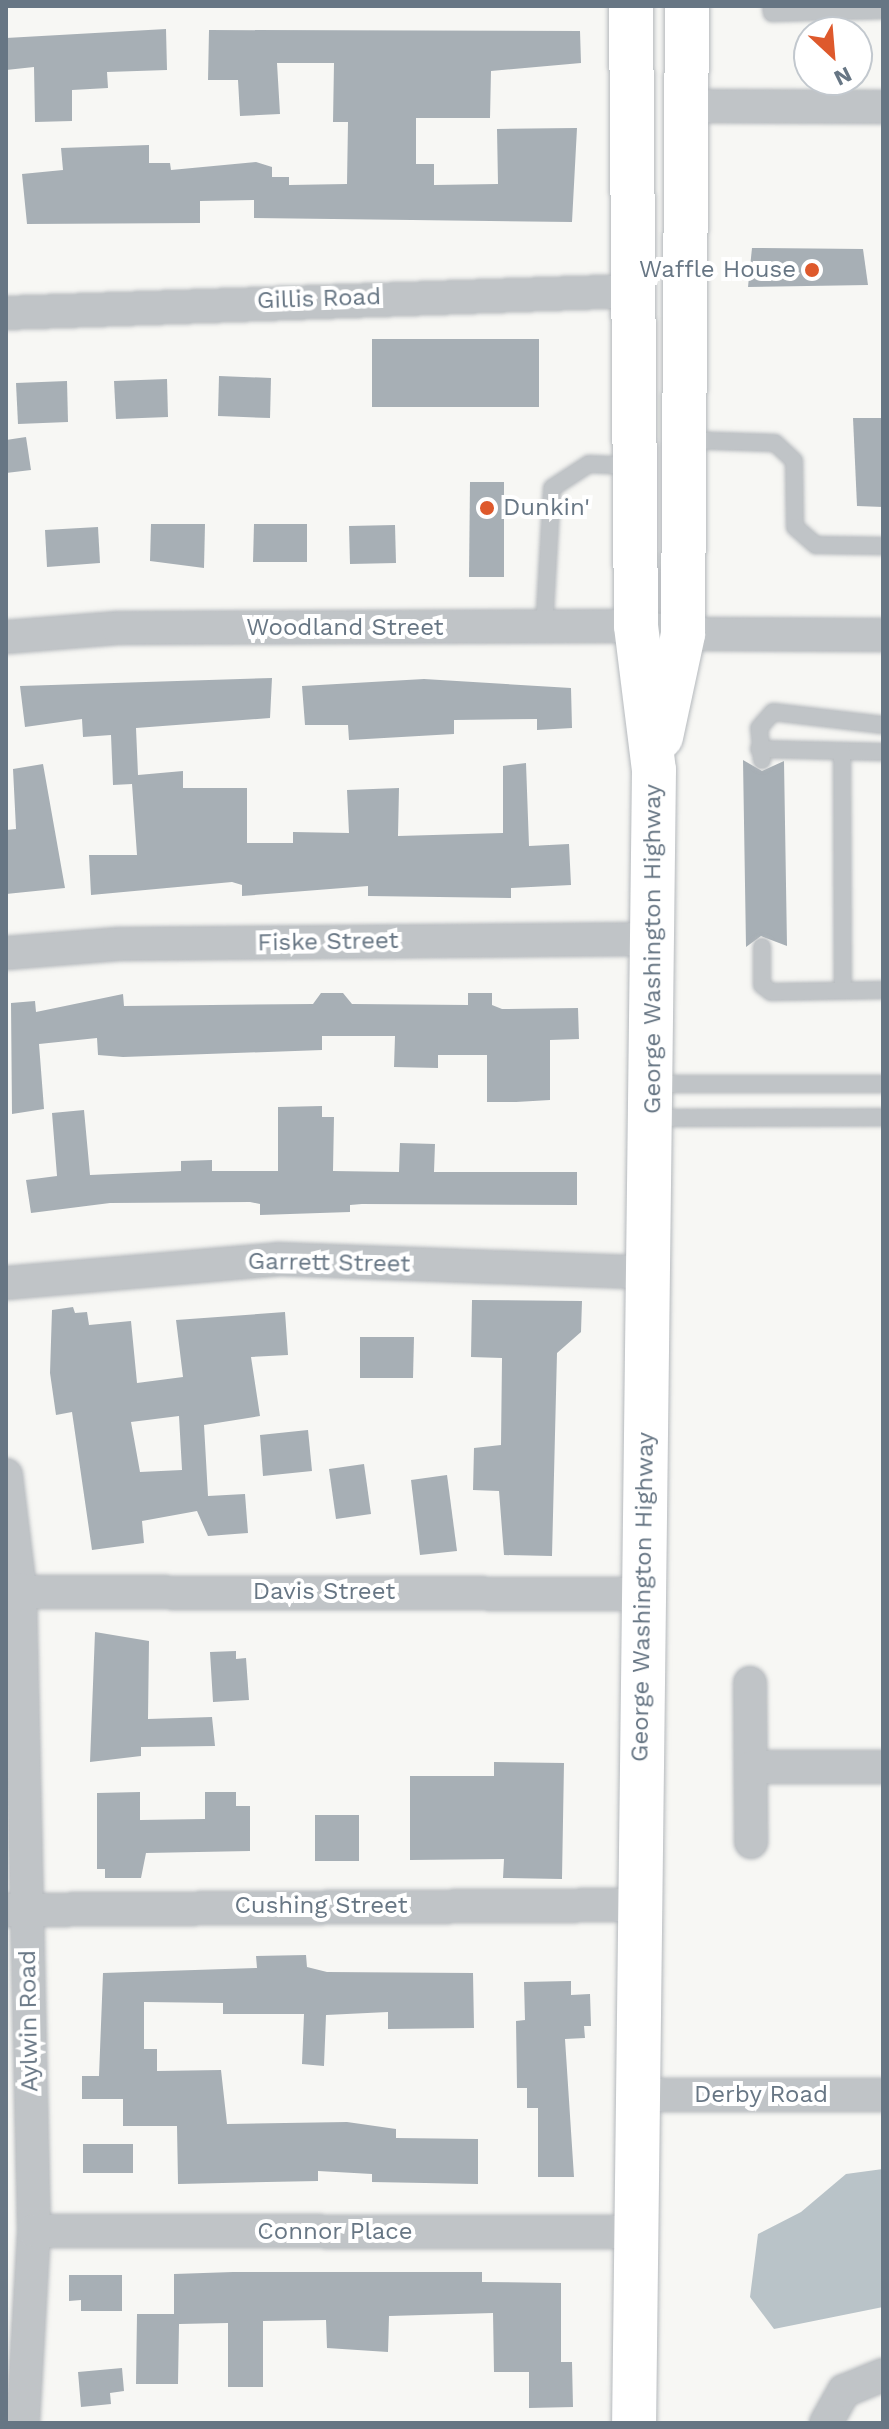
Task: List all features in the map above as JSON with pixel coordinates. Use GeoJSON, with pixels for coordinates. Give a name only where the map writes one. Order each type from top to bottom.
{"type":"FeatureCollection","features":[{"type":"Feature","properties":{"kind":"main road","name":"George Washington Highway"},"geometry":{"type":"LineString","coordinates":[[631,6],[636,626],[654,770],[650,939],[652,1273],[641,1594],[634,2423]]}},
{"type":"Feature","properties":{"kind":"main road","name":"George Washington Highway"},"geometry":{"type":"LineString","coordinates":[[654,770],[683,634],[687,6]]}},
{"type":"Feature","properties":{"kind":"street"},"geometry":{"type":"LineString","coordinates":[[688,106],[883,107]]}},
{"type":"Feature","properties":{"kind":"street","name":"Gillis Road"},"geometry":{"type":"LineString","coordinates":[[6,313],[632,291]]}},
{"type":"Feature","properties":{"kind":"street","name":"Woodland Street"},"geometry":{"type":"LineString","coordinates":[[6,637],[118,628],[636,626],[683,634],[883,635]]}},
{"type":"Feature","properties":{"kind":"street","name":"Fiske Street"},"geometry":{"type":"LineString","coordinates":[[6,953],[119,944],[650,939]]}},
{"type":"Feature","properties":{"kind":"street","name":"Garrett Street"},"geometry":{"type":"LineString","coordinates":[[6,1283],[278,1259],[652,1273]]}},
{"type":"Feature","properties":{"kind":"street","name":"Aylwin Road"},"geometry":{"type":"LineString","coordinates":[[6,1475],[13,1590],[16,1909],[34,2231],[15,2309],[23,2423]]}},
{"type":"Feature","properties":{"kind":"street","name":"Davis Street"},"geometry":{"type":"LineString","coordinates":[[13,1590],[641,1594]]}},
{"type":"Feature","properties":{"kind":"street"},"geometry":{"type":"LineString","coordinates":[[750,1683],[751,1842]]}},
{"type":"Feature","properties":{"kind":"street"},"geometry":{"type":"LineString","coordinates":[[752,1767],[883,1767]]}},
{"type":"Feature","properties":{"kind":"street","name":"Cushing Street"},"geometry":{"type":"LineString","coordinates":[[16,1909],[637,1905]]}},
{"type":"Feature","properties":{"kind":"street","name":"Derby Road"},"geometry":{"type":"LineString","coordinates":[[639,2095],[883,2095]]}},
{"type":"Feature","properties":{"kind":"street","name":"Connor Place"},"geometry":{"type":"LineString","coordinates":[[34,2231],[637,2232]]}},
{"type":"Feature","properties":{"kind":"street"},"geometry":{"type":"LineString","coordinates":[[826,2423],[844,2391],[883,2375]]}},
{"type":"Feature","properties":{"kind":"lane"},"geometry":{"type":"LineString","coordinates":[[771,6],[772,13],[883,10]]}},
{"type":"Feature","properties":{"kind":"lane"},"geometry":{"type":"LineString","coordinates":[[685,440],[775,443],[794,461],[795,527],[816,545],[883,546]]}},
{"type":"Feature","properties":{"kind":"lane"},"geometry":{"type":"LineString","coordinates":[[544,628],[552,488],[589,464],[634,467]]}},
{"type":"Feature","properties":{"kind":"lane"},"geometry":{"type":"LineString","coordinates":[[883,725],[773,712],[762,719],[760,754],[883,752]]}},
{"type":"Feature","properties":{"kind":"lane"},"geometry":{"type":"LineString","coordinates":[[842,751],[843,989]]}},
{"type":"Feature","properties":{"kind":"lane"},"geometry":{"type":"LineString","coordinates":[[762,947],[762,985],[771,992],[883,990]]}},
{"type":"Feature","properties":{"kind":"lane"},"geometry":{"type":"LineString","coordinates":[[651,1101],[883,1084]]}},
{"type":"Feature","properties":{"kind":"lane"},"geometry":{"type":"LineString","coordinates":[[651,1101],[883,1117]]}},
{"type":"Feature","properties":{"kind":"shaded area"},"geometry":{"type":"Polygon","coordinates":[[[883,2169],[883,2307],[774,2329],[750,2297],[758,2234],[801,2212],[846,2174],[883,2169]]]}},
{"type":"Feature","properties":{"kind":"building"},"geometry":{"type":"Polygon","coordinates":[[[166,29],[167,70],[107,72],[108,88],[72,90],[72,121],[35,122],[34,67],[6,70],[6,38],[166,29]]]}},
{"type":"Feature","properties":{"kind":"building"},"geometry":{"type":"Polygon","coordinates":[[[209,30],[580,31],[581,63],[491,71],[490,118],[416,118],[416,164],[434,164],[434,185],[498,184],[497,129],[577,128],[572,222],[254,218],[254,200],[200,201],[200,223],[27,224],[22,174],[63,170],[61,148],[149,145],[149,163],[170,163],[171,170],[256,162],[272,167],[272,177],[289,177],[289,185],[347,184],[348,122],[333,122],[334,63],[277,63],[280,114],[240,116],[238,80],[208,80],[209,30]]]}},
{"type":"Feature","properties":{"kind":"building","name":"Waffle House"},"geometry":{"type":"Polygon","coordinates":[[[752,248],[863,249],[868,285],[748,287],[752,248]]]}},
{"type":"Feature","properties":{"kind":"building"},"geometry":{"type":"Polygon","coordinates":[[[372,339],[539,339],[539,407],[372,407],[372,339]]]}},
{"type":"Feature","properties":{"kind":"building"},"geometry":{"type":"Polygon","coordinates":[[[219,376],[271,378],[270,418],[218,416],[219,376]]]}},
{"type":"Feature","properties":{"kind":"building"},"geometry":{"type":"Polygon","coordinates":[[[167,379],[168,417],[116,419],[114,381],[167,379]]]}},
{"type":"Feature","properties":{"kind":"building"},"geometry":{"type":"Polygon","coordinates":[[[67,381],[68,422],[18,424],[16,383],[67,381]]]}},
{"type":"Feature","properties":{"kind":"building"},"geometry":{"type":"Polygon","coordinates":[[[853,418],[883,418],[883,507],[857,506],[853,418]]]}},
{"type":"Feature","properties":{"kind":"building"},"geometry":{"type":"Polygon","coordinates":[[[26,437],[31,470],[6,473],[6,440],[26,437]]]}},
{"type":"Feature","properties":{"kind":"building","name":"Dunkin'"},"geometry":{"type":"Polygon","coordinates":[[[470,482],[504,482],[504,577],[469,577],[470,482]]]}},
{"type":"Feature","properties":{"kind":"building"},"geometry":{"type":"Polygon","coordinates":[[[151,524],[205,524],[204,568],[150,561],[151,524]]]}},
{"type":"Feature","properties":{"kind":"building"},"geometry":{"type":"Polygon","coordinates":[[[254,524],[307,524],[307,562],[253,562],[254,524]]]}},
{"type":"Feature","properties":{"kind":"building"},"geometry":{"type":"Polygon","coordinates":[[[395,525],[396,563],[350,564],[349,526],[395,525]]]}},
{"type":"Feature","properties":{"kind":"building"},"geometry":{"type":"Polygon","coordinates":[[[98,527],[100,563],[47,567],[45,530],[98,527]]]}},
{"type":"Feature","properties":{"kind":"building"},"geometry":{"type":"Polygon","coordinates":[[[272,678],[270,718],[136,728],[138,775],[183,771],[183,788],[247,788],[247,843],[293,843],[293,832],[349,833],[347,790],[399,788],[398,836],[503,833],[503,766],[526,763],[529,846],[569,844],[571,885],[511,888],[511,898],[368,896],[368,886],[242,896],[242,885],[232,882],[91,895],[89,855],[137,855],[132,784],[113,785],[111,735],[83,737],[82,719],[25,727],[20,686],[272,678]]]}},
{"type":"Feature","properties":{"kind":"building"},"geometry":{"type":"Polygon","coordinates":[[[424,679],[571,688],[572,728],[537,730],[537,719],[454,720],[454,734],[349,740],[348,725],[305,725],[302,686],[424,679]]]}},
{"type":"Feature","properties":{"kind":"building"},"geometry":{"type":"Polygon","coordinates":[[[743,760],[762,771],[784,761],[787,946],[761,936],[746,947],[743,760]]]}},
{"type":"Feature","properties":{"kind":"building"},"geometry":{"type":"Polygon","coordinates":[[[43,764],[65,888],[6,894],[6,830],[16,829],[13,769],[43,764]]]}},
{"type":"Feature","properties":{"kind":"building"},"geometry":{"type":"Polygon","coordinates":[[[321,993],[343,993],[352,1004],[468,1005],[468,993],[492,993],[492,1005],[502,1009],[578,1008],[579,1039],[550,1040],[550,1100],[516,1102],[487,1102],[487,1055],[438,1055],[438,1068],[394,1067],[395,1036],[322,1036],[322,1050],[123,1057],[98,1055],[97,1038],[39,1044],[44,1109],[12,1114],[11,1003],[35,1001],[36,1012],[123,994],[124,1006],[313,1004],[321,993]]]}},
{"type":"Feature","properties":{"kind":"building"},"geometry":{"type":"Polygon","coordinates":[[[322,1106],[322,1117],[334,1117],[333,1171],[399,1172],[400,1143],[435,1144],[434,1172],[577,1172],[577,1205],[362,1204],[350,1205],[350,1212],[260,1215],[260,1204],[250,1202],[110,1203],[31,1213],[26,1180],[57,1176],[52,1113],[84,1110],[90,1175],[181,1171],[181,1161],[212,1160],[212,1171],[278,1171],[278,1107],[322,1106]]]}},
{"type":"Feature","properties":{"kind":"building"},"geometry":{"type":"Polygon","coordinates":[[[472,1300],[582,1301],[581,1332],[557,1353],[552,1556],[504,1555],[499,1491],[473,1490],[474,1448],[501,1445],[502,1358],[471,1357],[472,1300]]]}},
{"type":"Feature","properties":{"kind":"building"},"geometry":{"type":"Polygon","coordinates":[[[73,1307],[75,1313],[87,1312],[89,1325],[131,1321],[137,1383],[183,1377],[176,1320],[285,1312],[288,1355],[251,1357],[260,1416],[204,1425],[208,1496],[245,1494],[248,1533],[208,1536],[197,1511],[142,1521],[144,1543],[92,1550],[72,1412],[56,1415],[50,1373],[52,1310],[73,1307]],[[179,1416],[131,1422],[140,1472],[182,1470],[179,1416]]]}},
{"type":"Feature","properties":{"kind":"building"},"geometry":{"type":"Polygon","coordinates":[[[360,1337],[414,1337],[413,1378],[360,1378],[360,1337]]]}},
{"type":"Feature","properties":{"kind":"building"},"geometry":{"type":"Polygon","coordinates":[[[308,1430],[312,1471],[263,1476],[260,1435],[308,1430]]]}},
{"type":"Feature","properties":{"kind":"building"},"geometry":{"type":"Polygon","coordinates":[[[364,1464],[371,1514],[336,1519],[329,1469],[364,1464]]]}},
{"type":"Feature","properties":{"kind":"building"},"geometry":{"type":"Polygon","coordinates":[[[447,1475],[457,1551],[420,1555],[411,1480],[447,1475]]]}},
{"type":"Feature","properties":{"kind":"building"},"geometry":{"type":"Polygon","coordinates":[[[95,1632],[149,1641],[148,1719],[212,1717],[215,1746],[141,1747],[141,1756],[90,1762],[95,1632]]]}},
{"type":"Feature","properties":{"kind":"building"},"geometry":{"type":"Polygon","coordinates":[[[236,1651],[236,1659],[246,1658],[249,1700],[213,1702],[210,1652],[236,1651]]]}},
{"type":"Feature","properties":{"kind":"building"},"geometry":{"type":"Polygon","coordinates":[[[494,1762],[564,1763],[562,1879],[503,1878],[504,1859],[410,1860],[410,1776],[494,1776],[494,1762]]]}},
{"type":"Feature","properties":{"kind":"building"},"geometry":{"type":"Polygon","coordinates":[[[140,1792],[140,1820],[205,1819],[205,1792],[236,1792],[236,1806],[250,1806],[250,1851],[146,1853],[141,1878],[105,1878],[105,1869],[97,1869],[97,1793],[140,1792]]]}},
{"type":"Feature","properties":{"kind":"building"},"geometry":{"type":"Polygon","coordinates":[[[315,1815],[359,1815],[359,1861],[315,1861],[315,1815]]]}},
{"type":"Feature","properties":{"kind":"building"},"geometry":{"type":"Polygon","coordinates":[[[306,1955],[307,1967],[327,1972],[473,1973],[474,2028],[388,2029],[388,2012],[326,2015],[324,2066],[302,2064],[304,2014],[223,2014],[223,2003],[144,2002],[144,2049],[157,2049],[157,2071],[221,2070],[227,2124],[347,2122],[396,2129],[396,2138],[478,2139],[478,2184],[372,2182],[372,2174],[318,2171],[318,2181],[178,2184],[177,2126],[123,2126],[123,2099],[82,2099],[82,2076],[99,2076],[103,1973],[257,1968],[256,1956],[306,1955]]]}},
{"type":"Feature","properties":{"kind":"building"},"geometry":{"type":"Polygon","coordinates":[[[571,1981],[571,1995],[590,1994],[591,2026],[584,2026],[585,2038],[565,2039],[574,2177],[538,2177],[538,2108],[527,2108],[527,2088],[517,2088],[516,2021],[525,2020],[524,1982],[571,1981]]]}},
{"type":"Feature","properties":{"kind":"building"},"geometry":{"type":"Polygon","coordinates":[[[83,2144],[133,2144],[133,2173],[83,2173],[83,2144]]]}},
{"type":"Feature","properties":{"kind":"building"},"geometry":{"type":"Polygon","coordinates":[[[482,2272],[482,2282],[561,2283],[561,2362],[572,2362],[573,2407],[529,2408],[529,2372],[494,2372],[493,2313],[389,2316],[388,2352],[327,2348],[326,2320],[263,2321],[263,2387],[228,2387],[228,2323],[179,2324],[178,2384],[136,2384],[137,2314],[174,2314],[174,2274],[482,2272]]]}},
{"type":"Feature","properties":{"kind":"building"},"geometry":{"type":"Polygon","coordinates":[[[69,2275],[122,2275],[122,2311],[81,2311],[81,2300],[69,2301],[69,2275]]]}},
{"type":"Feature","properties":{"kind":"building"},"geometry":{"type":"Polygon","coordinates":[[[122,2368],[124,2391],[110,2393],[111,2404],[81,2407],[78,2372],[122,2368]]]}},
{"type":"Feature","properties":{"kind":"place","name":"Waffle House"},"geometry":{"type":"Point","coordinates":[812,270]}},
{"type":"Feature","properties":{"kind":"place","name":"Dunkin'"},"geometry":{"type":"Point","coordinates":[487,508]}}]}
